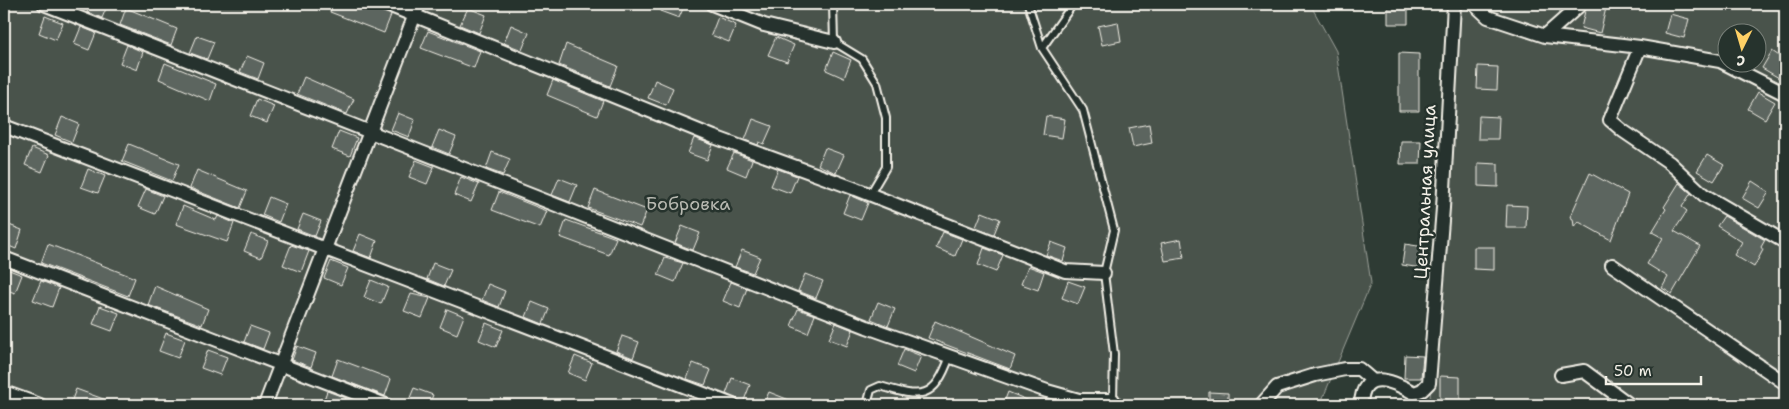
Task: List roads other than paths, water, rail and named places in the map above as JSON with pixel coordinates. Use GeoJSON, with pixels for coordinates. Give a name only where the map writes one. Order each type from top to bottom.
{"type":"FeatureCollection","features":[{"type":"Feature","properties":{"kind":"street"},"geometry":{"type":"LineString","coordinates":[[44,4],[867,327],[1079,400],[1112,400]]}},
{"type":"Feature","properties":{"kind":"street"},"geometry":{"type":"LineString","coordinates":[[386,4],[417,9],[714,137],[870,194],[1065,271],[1104,272]]}},
{"type":"Feature","properties":{"kind":"street"},"geometry":{"type":"LineString","coordinates":[[712,4],[764,25],[834,42]]}},
{"type":"Feature","properties":{"kind":"street","name":"Центральная улица"},"geometry":{"type":"LineString","coordinates":[[1373,381],[1382,379],[1396,383],[1414,393],[1422,390],[1429,383],[1444,208],[1454,4]]}},
{"type":"Feature","properties":{"kind":"street"},"geometry":{"type":"LineString","coordinates":[[1474,4],[1488,16],[1545,36],[1640,47],[1720,61],[1785,94]]}},
{"type":"Feature","properties":{"kind":"street"},"geometry":{"type":"LineString","coordinates":[[1545,36],[1581,4]]}},
{"type":"Feature","properties":{"kind":"street"},"geometry":{"type":"LineString","coordinates":[[265,405],[417,9]]}},
{"type":"Feature","properties":{"kind":"street"},"geometry":{"type":"LineString","coordinates":[[1640,47],[1610,120],[1670,163],[1704,195],[1785,242]]}},
{"type":"Feature","properties":{"kind":"street"},"geometry":{"type":"LineString","coordinates":[[4,126],[325,247],[734,405]]}},
{"type":"Feature","properties":{"kind":"street"},"geometry":{"type":"LineString","coordinates":[[4,258],[386,405]]}},
{"type":"Feature","properties":{"kind":"street"},"geometry":{"type":"LineString","coordinates":[[1612,265],[1785,383]]}},
{"type":"Feature","properties":{"kind":"street"},"geometry":{"type":"LineString","coordinates":[[1261,405],[1277,387],[1315,375],[1345,369],[1359,369],[1373,381],[1364,388],[1360,405]]}},
{"type":"Feature","properties":{"kind":"street"},"geometry":{"type":"LineString","coordinates":[[1561,375],[1584,371],[1630,405]]}},
{"type":"Feature","properties":{"kind":"street"},"geometry":{"type":"LineString","coordinates":[[4,392],[40,405]]}},
{"type":"Feature","properties":{"kind":"lane"},"geometry":{"type":"LineString","coordinates":[[833,4],[834,42],[862,59],[877,84],[886,118],[886,167],[870,194]]}},
{"type":"Feature","properties":{"kind":"lane"},"geometry":{"type":"LineString","coordinates":[[1028,4],[1042,48],[1083,110],[1114,230],[1104,272],[1114,354],[1112,400]]}},
{"type":"Feature","properties":{"kind":"lane"},"geometry":{"type":"LineString","coordinates":[[1042,48],[1073,4]]}},
{"type":"Feature","properties":{"kind":"lane"},"geometry":{"type":"LineString","coordinates":[[867,405],[871,390],[880,386],[912,396],[931,391],[942,377],[950,356]]}},
{"type":"Feature","properties":{"kind":"park label","name":"Бобровка"},"geometry":{"type":"Point","coordinates":[688,204]}}]}
